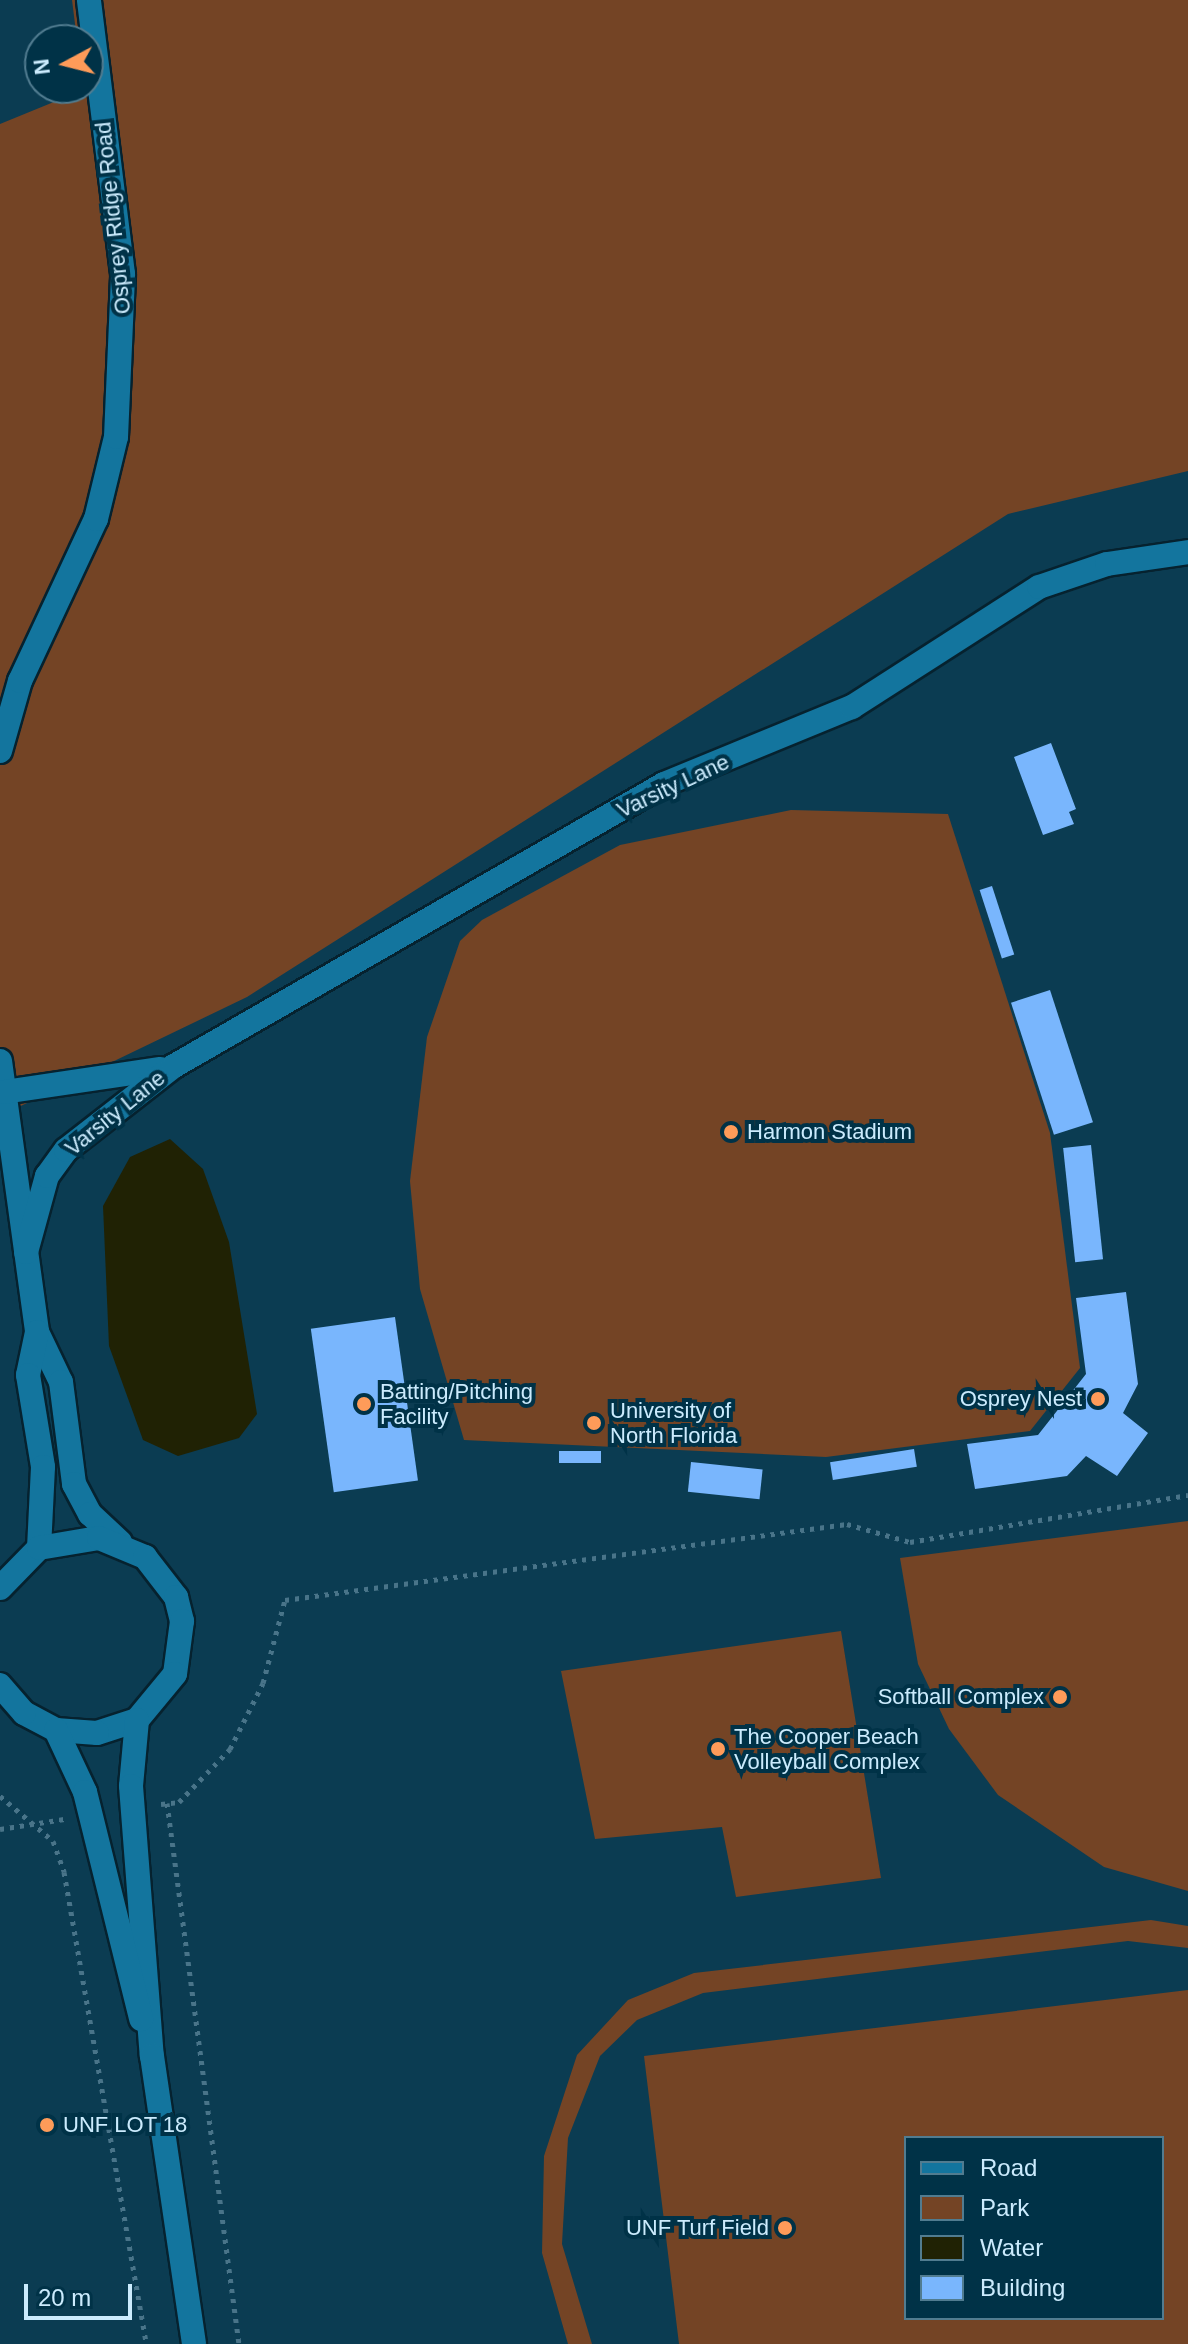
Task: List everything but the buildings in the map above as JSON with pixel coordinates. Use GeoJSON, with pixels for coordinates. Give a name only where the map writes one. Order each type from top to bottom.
{"type":"FeatureCollection","features":[{"type":"Feature","properties":{"kind":"street","name":"Osprey Ridge Road"},"geometry":{"type":"LineString","coordinates":[[0,751],[20,681],[96,519],[116,437],[123,274],[89,0]]}},
{"type":"Feature","properties":{"kind":"street","name":"Varsity Lane"},"geometry":{"type":"LineString","coordinates":[[26,1252],[47,1176],[66,1150],[174,1066],[664,784],[852,707],[1039,587],[1107,564],[1188,552]]}},
{"type":"Feature","properties":{"kind":"street"},"geometry":{"type":"LineString","coordinates":[[0,1061],[37,1332],[61,1382],[74,1484],[90,1514],[122,1544],[161,1573],[182,1621],[175,1674],[137,1720],[97,1733],[56,1730],[24,1713],[0,1686]]}},
{"type":"Feature","properties":{"kind":"street","name":"Varsity Lane"},"geometry":{"type":"LineString","coordinates":[[4,1092],[174,1066]]}},
{"type":"Feature","properties":{"kind":"street"},"geometry":{"type":"LineString","coordinates":[[37,1332],[28,1375],[43,1467],[39,1548]]}},
{"type":"Feature","properties":{"kind":"street"},"geometry":{"type":"LineString","coordinates":[[0,1588],[39,1548],[80,1537],[122,1544]]}},
{"type":"Feature","properties":{"kind":"street"},"geometry":{"type":"LineString","coordinates":[[137,1720],[134,1807],[152,2056],[194,2344]]}},
{"type":"Feature","properties":{"kind":"street"},"geometry":{"type":"LineString","coordinates":[[56,1730],[89,1814],[152,2056]]}},
{"type":"Feature","properties":{"kind":"path"},"geometry":{"type":"LineString","coordinates":[[134,1807],[179,1802],[230,1749],[263,1683],[285,1600],[847,1524],[910,1542],[1188,1495]]}},
{"type":"Feature","properties":{"kind":"path"},"geometry":{"type":"LineString","coordinates":[[0,1796],[38,1824],[64,1872],[146,2344]]}},
{"type":"Feature","properties":{"kind":"path"},"geometry":{"type":"LineString","coordinates":[[167,1803],[239,2344]]}},
{"type":"Feature","properties":{"kind":"path"},"geometry":{"type":"LineString","coordinates":[[0,1829],[89,1814]]}},
{"type":"Feature","properties":{"kind":"green space"},"geometry":{"type":"Polygon","coordinates":[[[72,0],[1188,0],[1188,471],[1008,514],[247,997],[0,1116],[0,124],[49,104],[104,104],[104,24],[75,24],[72,0]]]}},
{"type":"Feature","properties":{"kind":"green space","name":"Harmon Stadium"},"geometry":{"type":"Polygon","coordinates":[[[791,810],[948,814],[1050,1133],[1080,1368],[1030,1431],[826,1457],[464,1440],[420,1289],[410,1181],[427,1037],[460,941],[482,920],[620,845],[791,810]]]}},
{"type":"Feature","properties":{"kind":"green space","name":"Softball Complex"},"geometry":{"type":"Polygon","coordinates":[[[1188,1521],[1188,1891],[1104,1867],[998,1795],[949,1729],[918,1664],[900,1558],[1188,1521]]]}},
{"type":"Feature","properties":{"kind":"green space","name":"The Cooper Beach Volleyball Complex"},"geometry":{"type":"Polygon","coordinates":[[[841,1631],[881,1878],[736,1897],[722,1827],[595,1839],[561,1671],[841,1631]]]}},
{"type":"Feature","properties":{"kind":"green space"},"geometry":{"type":"Polygon","coordinates":[[[1151,1920],[1188,1926],[1188,1948],[1128,1941],[703,1993],[637,2020],[600,2056],[568,2138],[562,2244],[592,2344],[568,2344],[542,2253],[544,2156],[577,2055],[628,2000],[694,1973],[1151,1920]]]}},
{"type":"Feature","properties":{"kind":"green space","name":"UNF Turf Field"},"geometry":{"type":"Polygon","coordinates":[[[1188,1990],[1188,2344],[679,2344],[644,2056],[1188,1990]]]}},
{"type":"Feature","properties":{"kind":"water"},"geometry":{"type":"Polygon","coordinates":[[[170,1139],[203,1169],[229,1242],[257,1414],[239,1438],[178,1456],[143,1440],[109,1346],[103,1206],[130,1157],[170,1139]]]}},
{"type":"Feature","properties":{"kind":"place","name":"Harmon Stadium"},"geometry":{"type":"Point","coordinates":[731,1132]}},
{"type":"Feature","properties":{"kind":"place","name":"Osprey Nest"},"geometry":{"type":"Point","coordinates":[1098,1399]}},
{"type":"Feature","properties":{"kind":"place","name":"Batting/Pitching Facility"},"geometry":{"type":"Point","coordinates":[364,1404]}},
{"type":"Feature","properties":{"kind":"place","name":"University of North Florida"},"geometry":{"type":"Point","coordinates":[594,1423]}},
{"type":"Feature","properties":{"kind":"place","name":"Softball Complex"},"geometry":{"type":"Point","coordinates":[1060,1697]}},
{"type":"Feature","properties":{"kind":"place","name":"The Cooper Beach Volleyball Complex"},"geometry":{"type":"Point","coordinates":[718,1749]}},
{"type":"Feature","properties":{"kind":"place","name":"UNF LOT 18"},"geometry":{"type":"Point","coordinates":[47,2125]}},
{"type":"Feature","properties":{"kind":"place","name":"UNF Turf Field"},"geometry":{"type":"Point","coordinates":[785,2228]}}]}
